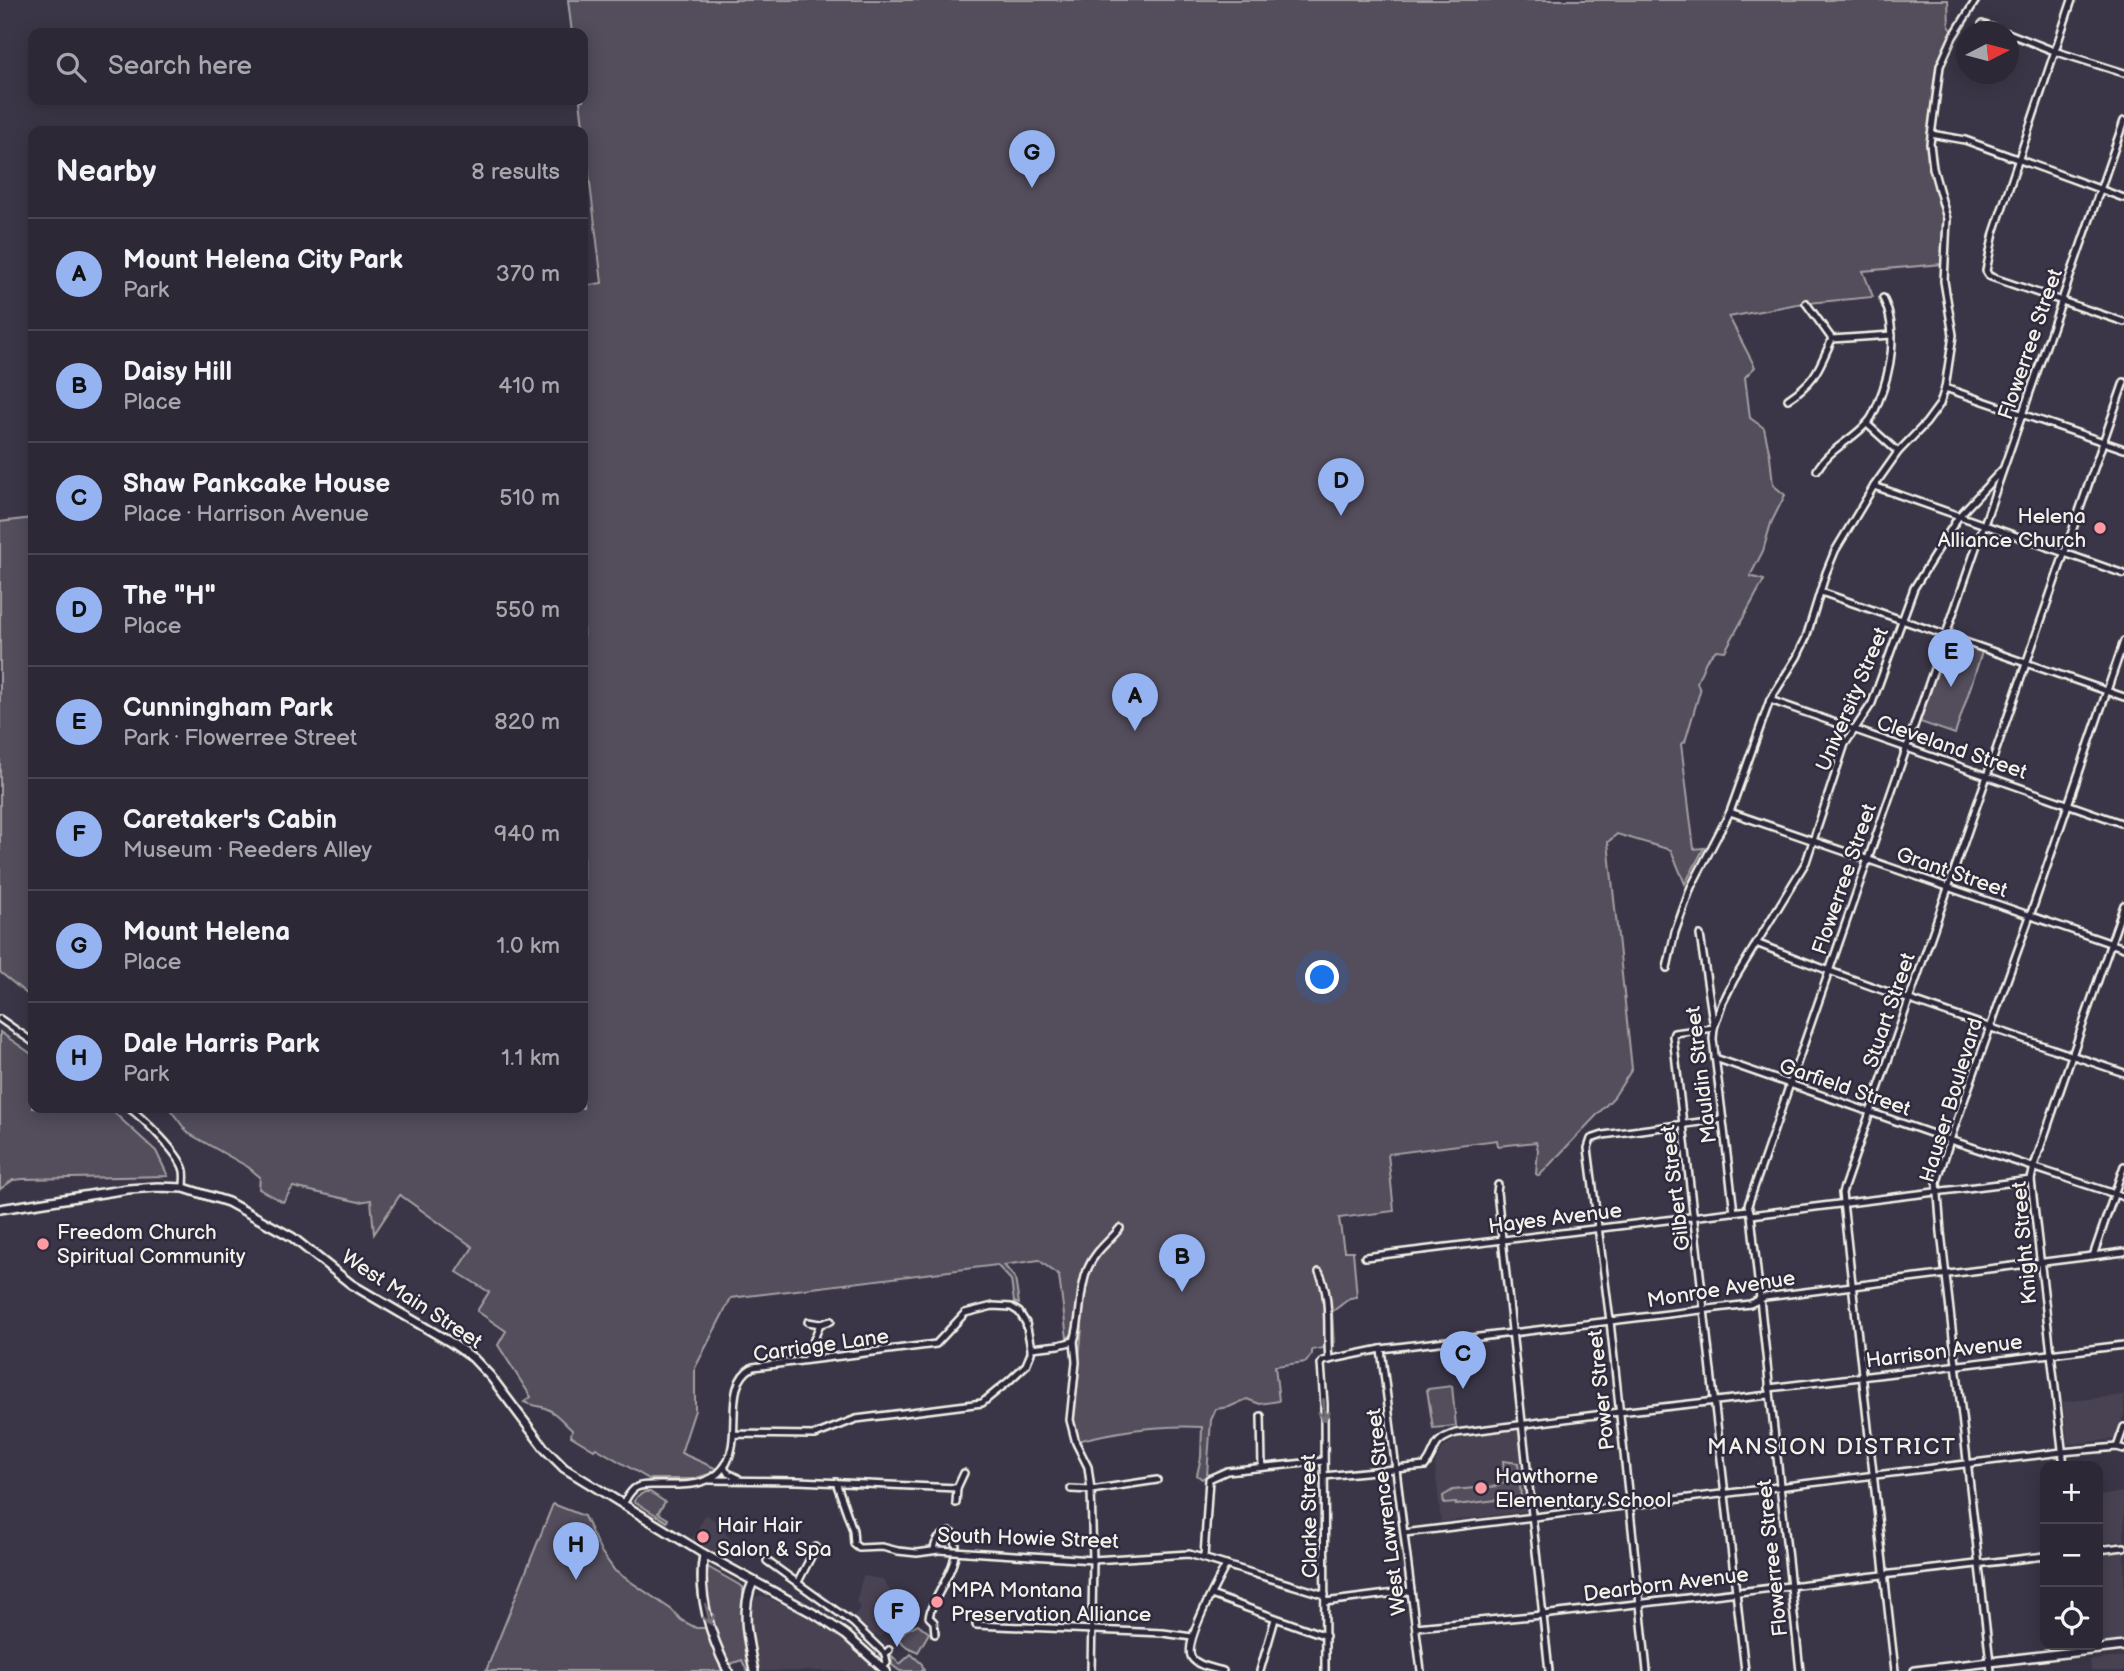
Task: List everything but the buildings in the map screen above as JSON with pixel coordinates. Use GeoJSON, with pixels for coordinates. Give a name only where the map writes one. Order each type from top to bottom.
{"type":"FeatureCollection","features":[{"type":"Feature","properties":{"kind":"street"},"geometry":{"type":"LineString","coordinates":[[1667,968],[1675,932],[1691,887],[1730,812],[1770,700],[1806,638],[1835,551],[1898,452],[1940,404],[1953,335],[1944,281],[1947,219],[1933,168],[1931,134],[1940,66],[1951,40],[1976,0]]}},
{"type":"Feature","properties":{"kind":"street"},"geometry":{"type":"LineString","coordinates":[[2072,0],[2017,160],[1994,233],[1986,271],[1994,278],[2124,322]]}},
{"type":"Feature","properties":{"kind":"street"},"geometry":{"type":"LineString","coordinates":[[2019,37],[2124,73]]}},
{"type":"Feature","properties":{"kind":"street","name":"Flowerree Street"},"geometry":{"type":"LineString","coordinates":[[1800,1671],[1748,1205],[2124,121]]}},
{"type":"Feature","properties":{"kind":"street"},"geometry":{"type":"LineString","coordinates":[[1931,134],[1965,140],[2124,198]]}},
{"type":"Feature","properties":{"kind":"street"},"geometry":{"type":"LineString","coordinates":[[1816,470],[1830,454],[1867,424],[1885,386],[1890,368],[1892,335],[1890,317],[1883,298]]}},
{"type":"Feature","properties":{"kind":"street"},"geometry":{"type":"LineString","coordinates":[[1806,303],[1832,339]]}},
{"type":"Feature","properties":{"kind":"street"},"geometry":{"type":"LineString","coordinates":[[1832,339],[1892,335]]}},
{"type":"Feature","properties":{"kind":"street"},"geometry":{"type":"LineString","coordinates":[[1788,399],[1814,378],[1832,339]]}},
{"type":"Feature","properties":{"kind":"street","name":"Stuart Street"},"geometry":{"type":"LineString","coordinates":[[1895,1671],[1842,1193],[2124,383]]}},
{"type":"Feature","properties":{"kind":"street"},"geometry":{"type":"LineString","coordinates":[[1945,388],[2124,449]]}},
{"type":"Feature","properties":{"kind":"street"},"geometry":{"type":"LineString","coordinates":[[1867,424],[1898,452]]}},
{"type":"Feature","properties":{"kind":"street","name":"University Street"},"geometry":{"type":"LineString","coordinates":[[1714,1028],[1721,1004],[1806,862],[1845,744],[1872,703],[1914,587],[1959,516],[2004,469]]}},
{"type":"Feature","properties":{"kind":"street"},"geometry":{"type":"LineString","coordinates":[[1874,486],[2124,575]]}},
{"type":"Feature","properties":{"kind":"street"},"geometry":{"type":"LineString","coordinates":[[1821,592],[2124,697]]}},
{"type":"Feature","properties":{"kind":"street","name":"Hauser Boulevard"},"geometry":{"type":"LineString","coordinates":[[1991,1667],[1937,1182],[2124,641]]}},
{"type":"Feature","properties":{"kind":"street","name":"Cleveland Street"},"geometry":{"type":"LineString","coordinates":[[1770,700],[2124,824]]}},
{"type":"Feature","properties":{"kind":"street","name":"Grant Street"},"geometry":{"type":"LineString","coordinates":[[1730,812],[2124,948]]}},
{"type":"Feature","properties":{"kind":"street","name":"Knight Street"},"geometry":{"type":"LineString","coordinates":[[2063,1461],[2031,1180],[2071,1055],[2124,905]]}},
{"type":"Feature","properties":{"kind":"street","name":"Mauldin Street"},"geometry":{"type":"LineString","coordinates":[[1700,935],[1714,1028],[1715,1058],[1734,1212]]}},
{"type":"Feature","properties":{"kind":"street"},"geometry":{"type":"LineString","coordinates":[[1756,943],[1829,972],[2124,1073]]}},
{"type":"Feature","properties":{"kind":"street"},"geometry":{"type":"LineString","coordinates":[[0,1019],[28,1039]]}},
{"type":"Feature","properties":{"kind":"street","name":"Gilbert Street"},"geometry":{"type":"LineString","coordinates":[[1714,1028],[1681,1031],[1673,1036],[1745,1671]]}},
{"type":"Feature","properties":{"kind":"street","name":"Garfield Street"},"geometry":{"type":"LineString","coordinates":[[1715,1058],[1790,1086],[2124,1197]]}},
{"type":"Feature","properties":{"kind":"street"},"geometry":{"type":"LineString","coordinates":[[134,1113],[180,1161],[184,1170],[184,1188]]}},
{"type":"Feature","properties":{"kind":"street"},"geometry":{"type":"LineString","coordinates":[[1683,1124],[1723,1119]]}},
{"type":"Feature","properties":{"kind":"street","name":"Power Street"},"geometry":{"type":"LineString","coordinates":[[1647,1671],[1610,1321],[1588,1148],[1591,1139],[1595,1137],[1683,1124]]}},
{"type":"Feature","properties":{"kind":"street"},"geometry":{"type":"LineString","coordinates":[[2093,1256],[2124,1166]]}},
{"type":"Feature","properties":{"kind":"street","name":"Hayes Avenue"},"geometry":{"type":"LineString","coordinates":[[1366,1257],[1734,1212],[1750,1213],[2031,1180]]}},
{"type":"Feature","properties":{"kind":"street"},"geometry":{"type":"LineString","coordinates":[[1498,1185],[1549,1671]]}},
{"type":"Feature","properties":{"kind":"street","name":"West Main Street"},"geometry":{"type":"LineString","coordinates":[[0,1209],[128,1189],[184,1188],[228,1202],[292,1237],[351,1284],[466,1352],[491,1377],[551,1456],[564,1468],[704,1554],[837,1629],[884,1669]]}},
{"type":"Feature","properties":{"kind":"street"},"geometry":{"type":"LineString","coordinates":[[1091,1671],[1091,1490],[1088,1467],[1076,1443],[1070,1420],[1076,1362],[1073,1341],[1088,1269],[1101,1247],[1120,1228]]}},
{"type":"Feature","properties":{"kind":"street","name":"Monroe Avenue"},"geometry":{"type":"LineString","coordinates":[[1326,1360],[1381,1349],[1750,1304],[1759,1299],[1851,1286],[2124,1252]]}},
{"type":"Feature","properties":{"kind":"street","name":"Clarke Street"},"geometry":{"type":"LineString","coordinates":[[1319,1272],[1326,1294],[1326,1360],[1321,1364],[1324,1404],[1325,1671]]}},
{"type":"Feature","properties":{"kind":"street","name":"Carriage Lane"},"geometry":{"type":"LineString","coordinates":[[724,1467],[734,1434],[737,1383],[743,1373],[758,1366],[936,1344],[965,1313],[993,1306],[1011,1307],[1019,1312],[1026,1323],[1031,1348]]}},
{"type":"Feature","properties":{"kind":"street"},"geometry":{"type":"LineString","coordinates":[[808,1322],[820,1324],[831,1321]]}},
{"type":"Feature","properties":{"kind":"street"},"geometry":{"type":"LineString","coordinates":[[806,1360],[820,1324]]}},
{"type":"Feature","properties":{"kind":"street"},"geometry":{"type":"LineString","coordinates":[[734,1434],[815,1435],[856,1419],[982,1403],[1026,1365],[1031,1348],[1073,1341]]}},
{"type":"Feature","properties":{"kind":"street","name":"Harrison Avenue"},"geometry":{"type":"LineString","coordinates":[[1324,1476],[1425,1466],[1434,1446],[1449,1435],[1714,1401],[1862,1377],[2124,1345]]}},
{"type":"Feature","properties":{"kind":"street","name":"West Lawrence Street"},"geometry":{"type":"LineString","coordinates":[[1381,1349],[1421,1671]]}},
{"type":"Feature","properties":{"kind":"street"},"geometry":{"type":"LineString","coordinates":[[1261,1416],[1262,1467]]}},
{"type":"Feature","properties":{"kind":"street"},"geometry":{"type":"LineString","coordinates":[[2117,1447],[2124,1427]]}},
{"type":"Feature","properties":{"kind":"street"},"geometry":{"type":"LineString","coordinates":[[1404,1533],[2062,1452],[2117,1447],[2124,1449]]}},
{"type":"Feature","properties":{"kind":"street"},"geometry":{"type":"LineString","coordinates":[[1204,1557],[1209,1479],[1227,1471],[1324,1461]]}},
{"type":"Feature","properties":{"kind":"street"},"geometry":{"type":"LineString","coordinates":[[624,1504],[636,1488],[646,1485],[693,1485],[706,1480],[724,1467],[732,1476],[745,1480]]}},
{"type":"Feature","properties":{"kind":"street"},"geometry":{"type":"LineString","coordinates":[[956,1503],[957,1488],[964,1473]]}},
{"type":"Feature","properties":{"kind":"street"},"geometry":{"type":"LineString","coordinates":[[706,1480],[836,1482],[957,1488]]}},
{"type":"Feature","properties":{"kind":"street"},"geometry":{"type":"LineString","coordinates":[[1071,1489],[1091,1490],[1157,1480]]}},
{"type":"Feature","properties":{"kind":"street","name":"South Howie Street"},"geometry":{"type":"LineString","coordinates":[[836,1482],[853,1530],[854,1544],[859,1548],[882,1547],[917,1553],[936,1550],[1093,1559],[1189,1553],[1325,1595]]}},
{"type":"Feature","properties":{"kind":"street"},"geometry":{"type":"LineString","coordinates":[[935,1634],[934,1622],[929,1617],[953,1562],[956,1546],[954,1534],[950,1532],[942,1535],[938,1539],[936,1550]]}},
{"type":"Feature","properties":{"kind":"street"},"geometry":{"type":"LineString","coordinates":[[798,1582],[816,1546]]}},
{"type":"Feature","properties":{"kind":"street"},"geometry":{"type":"LineString","coordinates":[[2103,1549],[2124,1547]]}},
{"type":"Feature","properties":{"kind":"street"},"geometry":{"type":"LineString","coordinates":[[704,1554],[701,1568],[706,1609],[728,1671]]}},
{"type":"Feature","properties":{"kind":"street","name":"Dearborn Avenue"},"geometry":{"type":"LineString","coordinates":[[1416,1627],[1542,1615],[2040,1557]]}},
{"type":"Feature","properties":{"kind":"street"},"geometry":{"type":"LineString","coordinates":[[767,1560],[853,1623],[887,1652],[884,1669]]}},
{"type":"Feature","properties":{"kind":"street"},"geometry":{"type":"LineString","coordinates":[[1223,1671],[1205,1669],[1190,1656],[1190,1649],[1192,1637],[1226,1565]]}},
{"type":"Feature","properties":{"kind":"street"},"geometry":{"type":"LineString","coordinates":[[753,1582],[748,1592],[746,1608],[748,1643],[754,1671]]}},
{"type":"Feature","properties":{"kind":"street"},"geometry":{"type":"LineString","coordinates":[[1325,1602],[1411,1591]]}},
{"type":"Feature","properties":{"kind":"street"},"geometry":{"type":"LineString","coordinates":[[1211,1595],[1326,1636]]}},
{"type":"Feature","properties":{"kind":"street"},"geometry":{"type":"LineString","coordinates":[[1260,1671],[1275,1619]]}},
{"type":"Feature","properties":{"kind":"street"},"geometry":{"type":"LineString","coordinates":[[976,1625],[1163,1633],[1192,1637]]}},
{"type":"Feature","properties":{"kind":"street"},"geometry":{"type":"LineString","coordinates":[[2103,1647],[2124,1646]]}},
{"type":"Feature","properties":{"kind":"street"},"geometry":{"type":"LineString","coordinates":[[1915,1671],[1991,1667],[2074,1650]]}},
{"type":"Feature","properties":{"kind":"shaded area"},"geometry":{"type":"Polygon","coordinates":[[[568,0],[1948,0],[1949,26],[1953,31],[1937,69],[1928,139],[1929,155],[1945,218],[1942,264],[1863,271],[1873,297],[1797,304],[1729,317],[1755,367],[1745,377],[1750,418],[1764,428],[1773,485],[1785,495],[1750,576],[1764,580],[1725,651],[1716,650],[1706,661],[1697,682],[1700,691],[1685,742],[1681,744],[1694,849],[1704,848],[1685,884],[1671,850],[1617,834],[1608,842],[1632,1069],[1614,1097],[1539,1176],[1536,1174],[1536,1142],[1498,1146],[1497,1140],[1388,1154],[1394,1211],[1339,1218],[1344,1251],[1353,1251],[1357,1297],[1350,1298],[1332,1312],[1334,1346],[1312,1350],[1306,1362],[1275,1366],[1279,1401],[1260,1404],[1247,1399],[1216,1409],[1211,1420],[1207,1475],[1202,1479],[1197,1475],[1201,1457],[1202,1427],[1140,1429],[1078,1441],[1073,1424],[1082,1327],[1077,1327],[1067,1338],[1059,1276],[1039,1260],[1004,1265],[1015,1278],[1019,1304],[1014,1302],[1011,1280],[997,1265],[731,1298],[695,1368],[695,1410],[681,1453],[717,1469],[693,1479],[649,1479],[571,1436],[572,1430],[550,1411],[524,1402],[531,1397],[498,1345],[506,1331],[477,1311],[489,1292],[457,1272],[473,1247],[400,1195],[374,1234],[371,1200],[359,1202],[293,1187],[283,1202],[259,1189],[260,1177],[248,1167],[188,1133],[173,1113],[588,1113],[588,285],[602,283],[588,167],[588,126],[583,126],[581,105],[588,105],[588,28],[571,28],[568,0]]]}},
{"type":"Feature","properties":{"kind":"shaded area"},"geometry":{"type":"Polygon","coordinates":[[[28,519],[28,995],[0,972],[0,522],[28,519]]]}},
{"type":"Feature","properties":{"kind":"shaded area"},"geometry":{"type":"Polygon","coordinates":[[[1951,641],[1982,652],[1955,734],[1920,722],[1947,643],[1951,641]]]}},
{"type":"Feature","properties":{"kind":"shaded area"},"geometry":{"type":"Polygon","coordinates":[[[0,1032],[28,1052],[28,1113],[114,1113],[156,1151],[168,1176],[23,1179],[13,1180],[0,1189],[0,1032]]]}},
{"type":"Feature","properties":{"kind":"shaded area"},"geometry":{"type":"Polygon","coordinates":[[[1452,1386],[1456,1426],[1433,1428],[1427,1389],[1452,1386]]]}},
{"type":"Feature","properties":{"kind":"shaded area"},"geometry":{"type":"Polygon","coordinates":[[[2124,1395],[2124,1414],[2115,1439],[2068,1444],[2063,1402],[2124,1395]]]}},
{"type":"Feature","properties":{"kind":"shaded area","name":"Hawthorne Elementary School"},"geometry":{"type":"Polygon","coordinates":[[[1518,1429],[1527,1511],[1441,1522],[1435,1465],[1441,1450],[1462,1436],[1518,1429]]]}},
{"type":"Feature","properties":{"kind":"shaded area"},"geometry":{"type":"Polygon","coordinates":[[[1503,1461],[1518,1463],[1521,1497],[1444,1504],[1443,1496],[1453,1490],[1499,1486],[1505,1483],[1503,1461]]]}},
{"type":"Feature","properties":{"kind":"shaded area"},"geometry":{"type":"Polygon","coordinates":[[[645,1492],[650,1492],[665,1502],[658,1513],[668,1519],[667,1522],[634,1501],[645,1492]]]}},
{"type":"Feature","properties":{"kind":"shaded area"},"geometry":{"type":"Polygon","coordinates":[[[2124,1492],[2124,1540],[2103,1542],[2103,1495],[2124,1492]]]}},
{"type":"Feature","properties":{"kind":"shaded area"},"geometry":{"type":"Polygon","coordinates":[[[553,1504],[584,1516],[600,1550],[615,1571],[672,1610],[681,1620],[696,1628],[708,1628],[724,1671],[486,1671],[553,1504]]]}},
{"type":"Feature","properties":{"kind":"shaded area"},"geometry":{"type":"Polygon","coordinates":[[[706,1514],[718,1523],[732,1542],[725,1558],[692,1539],[706,1514]]]}},
{"type":"Feature","properties":{"kind":"shaded area"},"geometry":{"type":"Polygon","coordinates":[[[2124,1551],[2124,1640],[2103,1642],[2103,1553],[2124,1551]]]}},
{"type":"Feature","properties":{"kind":"shaded area"},"geometry":{"type":"Polygon","coordinates":[[[706,1566],[743,1587],[743,1626],[751,1671],[747,1671],[742,1660],[727,1665],[708,1608],[706,1566]]]}},
{"type":"Feature","properties":{"kind":"shaded area"},"geometry":{"type":"Polygon","coordinates":[[[863,1576],[882,1579],[910,1612],[891,1622],[881,1637],[874,1635],[853,1618],[861,1607],[856,1602],[863,1576]]]}},
{"type":"Feature","properties":{"kind":"shaded area"},"geometry":{"type":"Polygon","coordinates":[[[761,1595],[798,1611],[836,1634],[875,1671],[757,1671],[751,1643],[749,1604],[752,1598],[761,1595]]]}},
{"type":"Feature","properties":{"kind":"shaded area"},"geometry":{"type":"Polygon","coordinates":[[[918,1624],[929,1633],[918,1652],[898,1639],[906,1630],[918,1624]]]}},
{"type":"Feature","properties":{"kind":"shaded area"},"geometry":{"type":"Polygon","coordinates":[[[911,1654],[922,1664],[924,1671],[900,1671],[892,1665],[891,1655],[900,1664],[911,1654]]]}},
{"type":"Feature","properties":{"kind":"shaded area"},"geometry":{"type":"Polygon","coordinates":[[[2124,1657],[2124,1671],[2091,1671],[2090,1660],[2124,1657]]]}},
{"type":"Feature","properties":{"kind":"place","name":"Mount Helena"},"geometry":{"type":"Point","coordinates":[1032,188]}},
{"type":"Feature","properties":{"kind":"place","name":"The \"H\""},"geometry":{"type":"Point","coordinates":[1341,516]}},
{"type":"Feature","properties":{"kind":"place","name":"Helena Alliance Church"},"geometry":{"type":"Point","coordinates":[2100,528]}},
{"type":"Feature","properties":{"kind":"place","name":"Cunningham Park"},"geometry":{"type":"Point","coordinates":[1951,687]}},
{"type":"Feature","properties":{"kind":"place","name":"Mount Helena City Park"},"geometry":{"type":"Point","coordinates":[1135,731]}},
{"type":"Feature","properties":{"kind":"place","name":"Freedom Church Spiritual Community"},"geometry":{"type":"Point","coordinates":[43,1244]}},
{"type":"Feature","properties":{"kind":"place","name":"Daisy Hill"},"geometry":{"type":"Point","coordinates":[1182,1292]}},
{"type":"Feature","properties":{"kind":"place","name":"Shaw Pankcake House"},"geometry":{"type":"Point","coordinates":[1463,1389]}},
{"type":"Feature","properties":{"kind":"place","name":"Hawthorne Elementary School"},"geometry":{"type":"Point","coordinates":[1481,1488]}},
{"type":"Feature","properties":{"kind":"place","name":"Hair Hair Salon & Spa"},"geometry":{"type":"Point","coordinates":[703,1537]}},
{"type":"Feature","properties":{"kind":"place","name":"Dale Harris Park"},"geometry":{"type":"Point","coordinates":[576,1580]}},
{"type":"Feature","properties":{"kind":"place","name":"MPA Montana Preservation Alliance"},"geometry":{"type":"Point","coordinates":[937,1602]}},
{"type":"Feature","properties":{"kind":"place","name":"Caretaker's Cabin"},"geometry":{"type":"Point","coordinates":[897,1647]}},
{"type":"Feature","properties":{"kind":"district","name":"MANSION DISTRICT"},"geometry":{"type":"Point","coordinates":[1832,1446]}}]}
